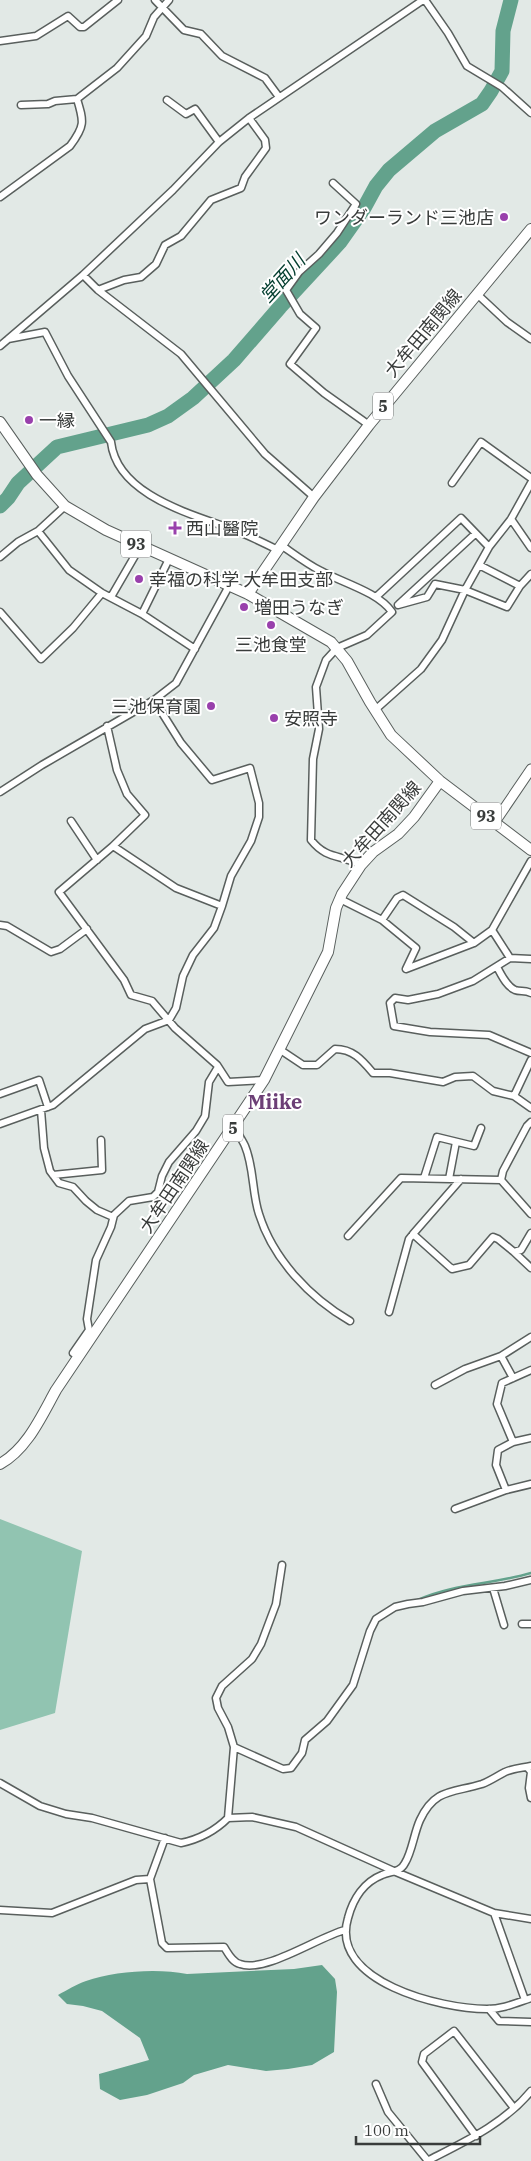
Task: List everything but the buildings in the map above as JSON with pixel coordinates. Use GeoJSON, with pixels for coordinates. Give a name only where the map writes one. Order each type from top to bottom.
{"type":"FeatureCollection","features":[{"type":"Feature","properties":{"kind":"main road","name":"大牟田南関線"},"geometry":{"type":"LineString","coordinates":[[0,1464],[10,1458],[25,1442],[79,1357],[264,1080],[328,952],[336,908],[361,865],[373,852],[398,834],[414,817],[440,781],[391,735],[347,661],[337,648],[319,634],[248,594],[314,497],[368,425],[531,228]]}},
{"type":"Feature","properties":{"kind":"main road","name":"93"},"geometry":{"type":"LineString","coordinates":[[0,422],[37,475],[65,506],[140,547],[248,594]]}},
{"type":"Feature","properties":{"kind":"main road"},"geometry":{"type":"LineString","coordinates":[[495,822],[531,769]]}},
{"type":"Feature","properties":{"kind":"main road","name":"93"},"geometry":{"type":"LineString","coordinates":[[440,781],[467,804],[495,822],[531,850]]}},
{"type":"Feature","properties":{"kind":"street"},"geometry":{"type":"LineString","coordinates":[[0,41],[36,36],[68,16],[80,27],[84,27],[118,0]]}},
{"type":"Feature","properties":{"kind":"street"},"geometry":{"type":"LineString","coordinates":[[155,0],[184,30],[201,34],[222,56],[265,78],[279,97]]}},
{"type":"Feature","properties":{"kind":"street"},"geometry":{"type":"LineString","coordinates":[[21,105],[48,104],[55,100],[77,99],[117,68],[146,36],[161,7],[169,0]]}},
{"type":"Feature","properties":{"kind":"street"},"geometry":{"type":"LineString","coordinates":[[0,346],[83,275],[174,190],[219,142],[279,97],[335,62],[424,0],[448,33],[467,66],[501,85],[531,113]]}},
{"type":"Feature","properties":{"kind":"street"},"geometry":{"type":"LineString","coordinates":[[0,197],[70,146],[77,137],[84,121],[77,99]]}},
{"type":"Feature","properties":{"kind":"street"},"geometry":{"type":"LineString","coordinates":[[167,100],[186,114],[195,109],[219,142]]}},
{"type":"Feature","properties":{"kind":"street"},"geometry":{"type":"LineString","coordinates":[[98,290],[124,280],[141,277],[156,264],[165,245],[181,236],[211,200],[241,188],[245,177],[266,148],[264,140],[249,118]]}},
{"type":"Feature","properties":{"kind":"street"},"geometry":{"type":"LineString","coordinates":[[333,182],[356,204],[337,233],[319,254],[299,272],[286,290],[300,314],[316,328],[290,364],[324,393],[368,425]]}},
{"type":"Feature","properties":{"kind":"street"},"geometry":{"type":"LineString","coordinates":[[83,275],[98,290],[181,354],[265,454],[314,497]]}},
{"type":"Feature","properties":{"kind":"street"},"geometry":{"type":"LineString","coordinates":[[477,294],[507,322],[531,339]]}},
{"type":"Feature","properties":{"kind":"street"},"geometry":{"type":"LineString","coordinates":[[8,339],[45,332],[68,376],[111,442],[112,450],[121,468],[143,490],[158,500],[280,548],[376,597],[386,604],[392,612]]}},
{"type":"Feature","properties":{"kind":"street"},"geometry":{"type":"LineString","coordinates":[[452,483],[481,442],[531,478]]}},
{"type":"Feature","properties":{"kind":"street"},"geometry":{"type":"LineString","coordinates":[[375,710],[421,669],[442,640],[488,546],[511,519],[531,483]]}},
{"type":"Feature","properties":{"kind":"street"},"geometry":{"type":"LineString","coordinates":[[0,557],[18,542],[38,531],[65,506]]}},
{"type":"Feature","properties":{"kind":"street"},"geometry":{"type":"LineString","coordinates":[[376,597],[461,518],[488,546]]}},
{"type":"Feature","properties":{"kind":"street"},"geometry":{"type":"LineString","coordinates":[[511,519],[531,548]]}},
{"type":"Feature","properties":{"kind":"street"},"geometry":{"type":"LineString","coordinates":[[38,531],[69,570],[102,593],[142,614],[195,649]]}},
{"type":"Feature","properties":{"kind":"street"},"geometry":{"type":"LineString","coordinates":[[361,865],[350,859],[332,856],[319,850],[311,840],[309,831],[313,759],[319,729],[316,687],[326,660],[337,648],[367,635],[475,534]]}},
{"type":"Feature","properties":{"kind":"street"},"geometry":{"type":"LineString","coordinates":[[111,597],[140,547]]}},
{"type":"Feature","properties":{"kind":"street"},"geometry":{"type":"LineString","coordinates":[[142,614],[169,559]]}},
{"type":"Feature","properties":{"kind":"street"},"geometry":{"type":"LineString","coordinates":[[479,565],[520,586]]}},
{"type":"Feature","properties":{"kind":"street"},"geometry":{"type":"LineString","coordinates":[[398,605],[427,597],[434,584],[465,590],[507,607],[520,586],[531,574]]}},
{"type":"Feature","properties":{"kind":"street"},"geometry":{"type":"LineString","coordinates":[[0,792],[154,700],[176,683],[229,586]]}},
{"type":"Feature","properties":{"kind":"street"},"geometry":{"type":"LineString","coordinates":[[0,612],[41,659],[68,633],[102,593]]}},
{"type":"Feature","properties":{"kind":"street"},"geometry":{"type":"LineString","coordinates":[[0,1124],[54,1105],[145,1030],[169,1020],[176,1008],[182,976],[193,954],[214,928],[231,876],[251,841],[259,817],[259,803],[250,768],[212,780],[181,743],[154,700]]}},
{"type":"Feature","properties":{"kind":"street"},"geometry":{"type":"LineString","coordinates":[[108,726],[117,770],[127,794],[144,815],[113,846],[59,892],[124,980],[131,995],[152,1001],[218,1067],[228,1082],[264,1080]]}},
{"type":"Feature","properties":{"kind":"street"},"geometry":{"type":"LineString","coordinates":[[71,820],[97,860]]}},
{"type":"Feature","properties":{"kind":"street"},"geometry":{"type":"LineString","coordinates":[[113,846],[176,888],[222,906]]}},
{"type":"Feature","properties":{"kind":"street"},"geometry":{"type":"LineString","coordinates":[[340,899],[382,920],[416,948],[406,969],[474,943],[492,930],[531,861]]}},
{"type":"Feature","properties":{"kind":"street"},"geometry":{"type":"LineString","coordinates":[[382,920],[397,898],[403,896],[454,927],[474,943]]}},
{"type":"Feature","properties":{"kind":"street"},"geometry":{"type":"LineString","coordinates":[[0,925],[7,926],[51,952],[60,949],[87,929]]}},
{"type":"Feature","properties":{"kind":"street"},"geometry":{"type":"LineString","coordinates":[[492,930],[510,958]]}},
{"type":"Feature","properties":{"kind":"street"},"geometry":{"type":"LineString","coordinates":[[531,959],[510,958],[473,981],[438,994],[408,1000],[395,998],[390,1003],[394,1026],[430,1032],[489,1035],[531,1053]]}},
{"type":"Feature","properties":{"kind":"street"},"geometry":{"type":"LineString","coordinates":[[497,967],[507,984],[514,990],[525,990],[531,993]]}},
{"type":"Feature","properties":{"kind":"street"},"geometry":{"type":"LineString","coordinates":[[279,1049],[303,1064],[310,1065],[317,1065],[335,1049],[343,1049],[360,1057],[373,1073],[390,1073],[404,1077],[443,1082],[455,1077],[473,1076],[493,1091],[514,1096],[531,1108]]}},
{"type":"Feature","properties":{"kind":"street"},"geometry":{"type":"LineString","coordinates":[[514,1096],[531,1060]]}},
{"type":"Feature","properties":{"kind":"street"},"geometry":{"type":"LineString","coordinates":[[79,1357],[73,1353],[88,1330],[87,1319],[96,1260],[111,1227],[113,1217],[129,1201],[153,1197],[158,1192],[162,1176],[169,1162],[196,1131],[205,1116],[209,1082],[218,1067]]}},
{"type":"Feature","properties":{"kind":"street"},"geometry":{"type":"LineString","coordinates":[[0,1094],[39,1080],[45,1109],[44,1148],[47,1162],[53,1175],[59,1183],[73,1187],[97,1210],[113,1217]]}},
{"type":"Feature","properties":{"kind":"street"},"geometry":{"type":"LineString","coordinates":[[501,1180],[503,1171],[526,1126],[531,1122]]}},
{"type":"Feature","properties":{"kind":"street"},"geometry":{"type":"LineString","coordinates":[[234,1126],[245,1147],[259,1214],[271,1244],[301,1282],[328,1308],[350,1321]]}},
{"type":"Feature","properties":{"kind":"street"},"geometry":{"type":"LineString","coordinates":[[424,1178],[437,1137],[474,1146],[481,1128]]}},
{"type":"Feature","properties":{"kind":"street"},"geometry":{"type":"LineString","coordinates":[[53,1175],[102,1170],[101,1140]]}},
{"type":"Feature","properties":{"kind":"street"},"geometry":{"type":"LineString","coordinates":[[449,1179],[456,1142]]}},
{"type":"Feature","properties":{"kind":"street"},"geometry":{"type":"LineString","coordinates":[[348,1236],[401,1178],[501,1180],[531,1214]]}},
{"type":"Feature","properties":{"kind":"street"},"geometry":{"type":"LineString","coordinates":[[389,1312],[409,1239],[461,1179]]}},
{"type":"Feature","properties":{"kind":"street"},"geometry":{"type":"LineString","coordinates":[[514,1252],[521,1250],[531,1233]]}},
{"type":"Feature","properties":{"kind":"street"},"geometry":{"type":"LineString","coordinates":[[414,1234],[452,1269],[469,1265],[493,1238],[498,1239],[531,1268]]}},
{"type":"Feature","properties":{"kind":"street"},"geometry":{"type":"LineString","coordinates":[[435,1385],[465,1368],[500,1356],[531,1337]]}},
{"type":"Feature","properties":{"kind":"street"},"geometry":{"type":"LineString","coordinates":[[500,1356],[513,1378]]}},
{"type":"Feature","properties":{"kind":"street"},"geometry":{"type":"LineString","coordinates":[[513,1442],[498,1404],[502,1383],[531,1370]]}},
{"type":"Feature","properties":{"kind":"street"},"geometry":{"type":"LineString","coordinates":[[506,1490],[496,1465],[498,1450],[513,1442],[531,1438]]}},
{"type":"Feature","properties":{"kind":"street"},"geometry":{"type":"LineString","coordinates":[[455,1509],[506,1490],[531,1484]]}},
{"type":"Feature","properties":{"kind":"street"},"geometry":{"type":"LineString","coordinates":[[228,1818],[234,1748],[228,1727],[218,1708],[216,1698],[222,1686],[252,1659],[261,1644],[276,1604],[282,1565]]}},
{"type":"Feature","properties":{"kind":"street"},"geometry":{"type":"LineString","coordinates":[[234,1748],[283,1769],[291,1768],[302,1752],[305,1740],[328,1721],[353,1685],[370,1631],[376,1619],[395,1607],[531,1580]]}},
{"type":"Feature","properties":{"kind":"street"},"geometry":{"type":"LineString","coordinates":[[493,1588],[504,1625]]}},
{"type":"Feature","properties":{"kind":"street"},"geometry":{"type":"LineString","coordinates":[[522,1624],[531,1624]]}},
{"type":"Feature","properties":{"kind":"street"},"geometry":{"type":"LineString","coordinates":[[494,1913],[528,1999],[507,2008],[458,2008],[415,1996],[390,1986],[352,1957],[346,1942],[345,1930],[356,1898],[362,1889],[383,1875],[396,1872],[405,1864],[420,1820],[430,1805],[441,1795],[451,1790],[480,1784],[507,1771],[529,1766],[531,1772],[529,1788],[531,1798]]}},
{"type":"Feature","properties":{"kind":"street"},"geometry":{"type":"LineString","coordinates":[[0,1783],[40,1806],[58,1812],[92,1818],[182,1843],[196,1840],[228,1818],[252,1817],[296,1827],[494,1913],[531,1919]]}},
{"type":"Feature","properties":{"kind":"street"},"geometry":{"type":"LineString","coordinates":[[165,1838],[150,1879],[162,1943],[167,1948],[224,1947],[238,1964],[249,1966],[262,1964],[345,1930]]}},
{"type":"Feature","properties":{"kind":"street"},"geometry":{"type":"LineString","coordinates":[[0,1910],[52,1913],[136,1880],[150,1879]]}},
{"type":"Feature","properties":{"kind":"street"},"geometry":{"type":"LineString","coordinates":[[489,2009],[499,2021],[531,2022]]}},
{"type":"Feature","properties":{"kind":"street"},"geometry":{"type":"LineString","coordinates":[[476,2136],[422,2062],[424,2054],[454,2031],[514,2108]]}},
{"type":"Feature","properties":{"kind":"street"},"geometry":{"type":"LineString","coordinates":[[376,2084],[388,2112],[427,2161],[438,2159],[476,2136],[514,2108],[531,2091]]}},
{"type":"Feature","properties":{"kind":"shaded area"},"geometry":{"type":"Polygon","coordinates":[[[0,1519],[82,1551],[55,1713],[0,1730],[0,1519]]]}},
{"type":"Feature","properties":{"kind":"shaded area"},"geometry":{"type":"Polygon","coordinates":[[[322,1965],[335,1979],[337,1992],[334,2052],[312,2065],[288,2069],[266,2071],[228,2065],[194,2075],[183,2083],[147,2095],[120,2100],[100,2089],[99,2074],[149,2060],[140,2038],[102,2011],[67,2004],[58,1995],[86,1981],[123,1973],[163,1971],[187,1974],[294,1969],[322,1965]]]}},
{"type":"Feature","properties":{"kind":"waterway","name":"堂面川"},"geometry":{"type":"LineString","coordinates":[[0,506],[18,483],[57,447],[148,425],[168,416],[193,398],[234,360],[340,242],[364,208],[376,186],[389,170],[435,131],[482,104],[502,71],[503,31],[511,0]]}},
{"type":"Feature","properties":{"kind":"waterway"},"geometry":{"type":"LineString","coordinates":[[418,1600],[459,1587],[503,1580],[531,1573]]}},
{"type":"Feature","properties":{"kind":"place","name":"ワンダーランド三池店"},"geometry":{"type":"Point","coordinates":[504,217]}},
{"type":"Feature","properties":{"kind":"place","name":"一縁"},"geometry":{"type":"Point","coordinates":[29,420]}},
{"type":"Feature","properties":{"kind":"place","name":"西山醫院"},"geometry":{"type":"Point","coordinates":[175,528]}},
{"type":"Feature","properties":{"kind":"place","name":"幸福の科学 大牟田支部"},"geometry":{"type":"Point","coordinates":[139,579]}},
{"type":"Feature","properties":{"kind":"place","name":"増田うなぎ"},"geometry":{"type":"Point","coordinates":[244,607]}},
{"type":"Feature","properties":{"kind":"place","name":"三池食堂"},"geometry":{"type":"Point","coordinates":[271,625]}},
{"type":"Feature","properties":{"kind":"place","name":"三池保育園"},"geometry":{"type":"Point","coordinates":[211,706]}},
{"type":"Feature","properties":{"kind":"place","name":"安照寺"},"geometry":{"type":"Point","coordinates":[274,718]}},
{"type":"Feature","properties":{"kind":"district","name":"Miike"},"geometry":{"type":"Point","coordinates":[275,1101]}}]}
